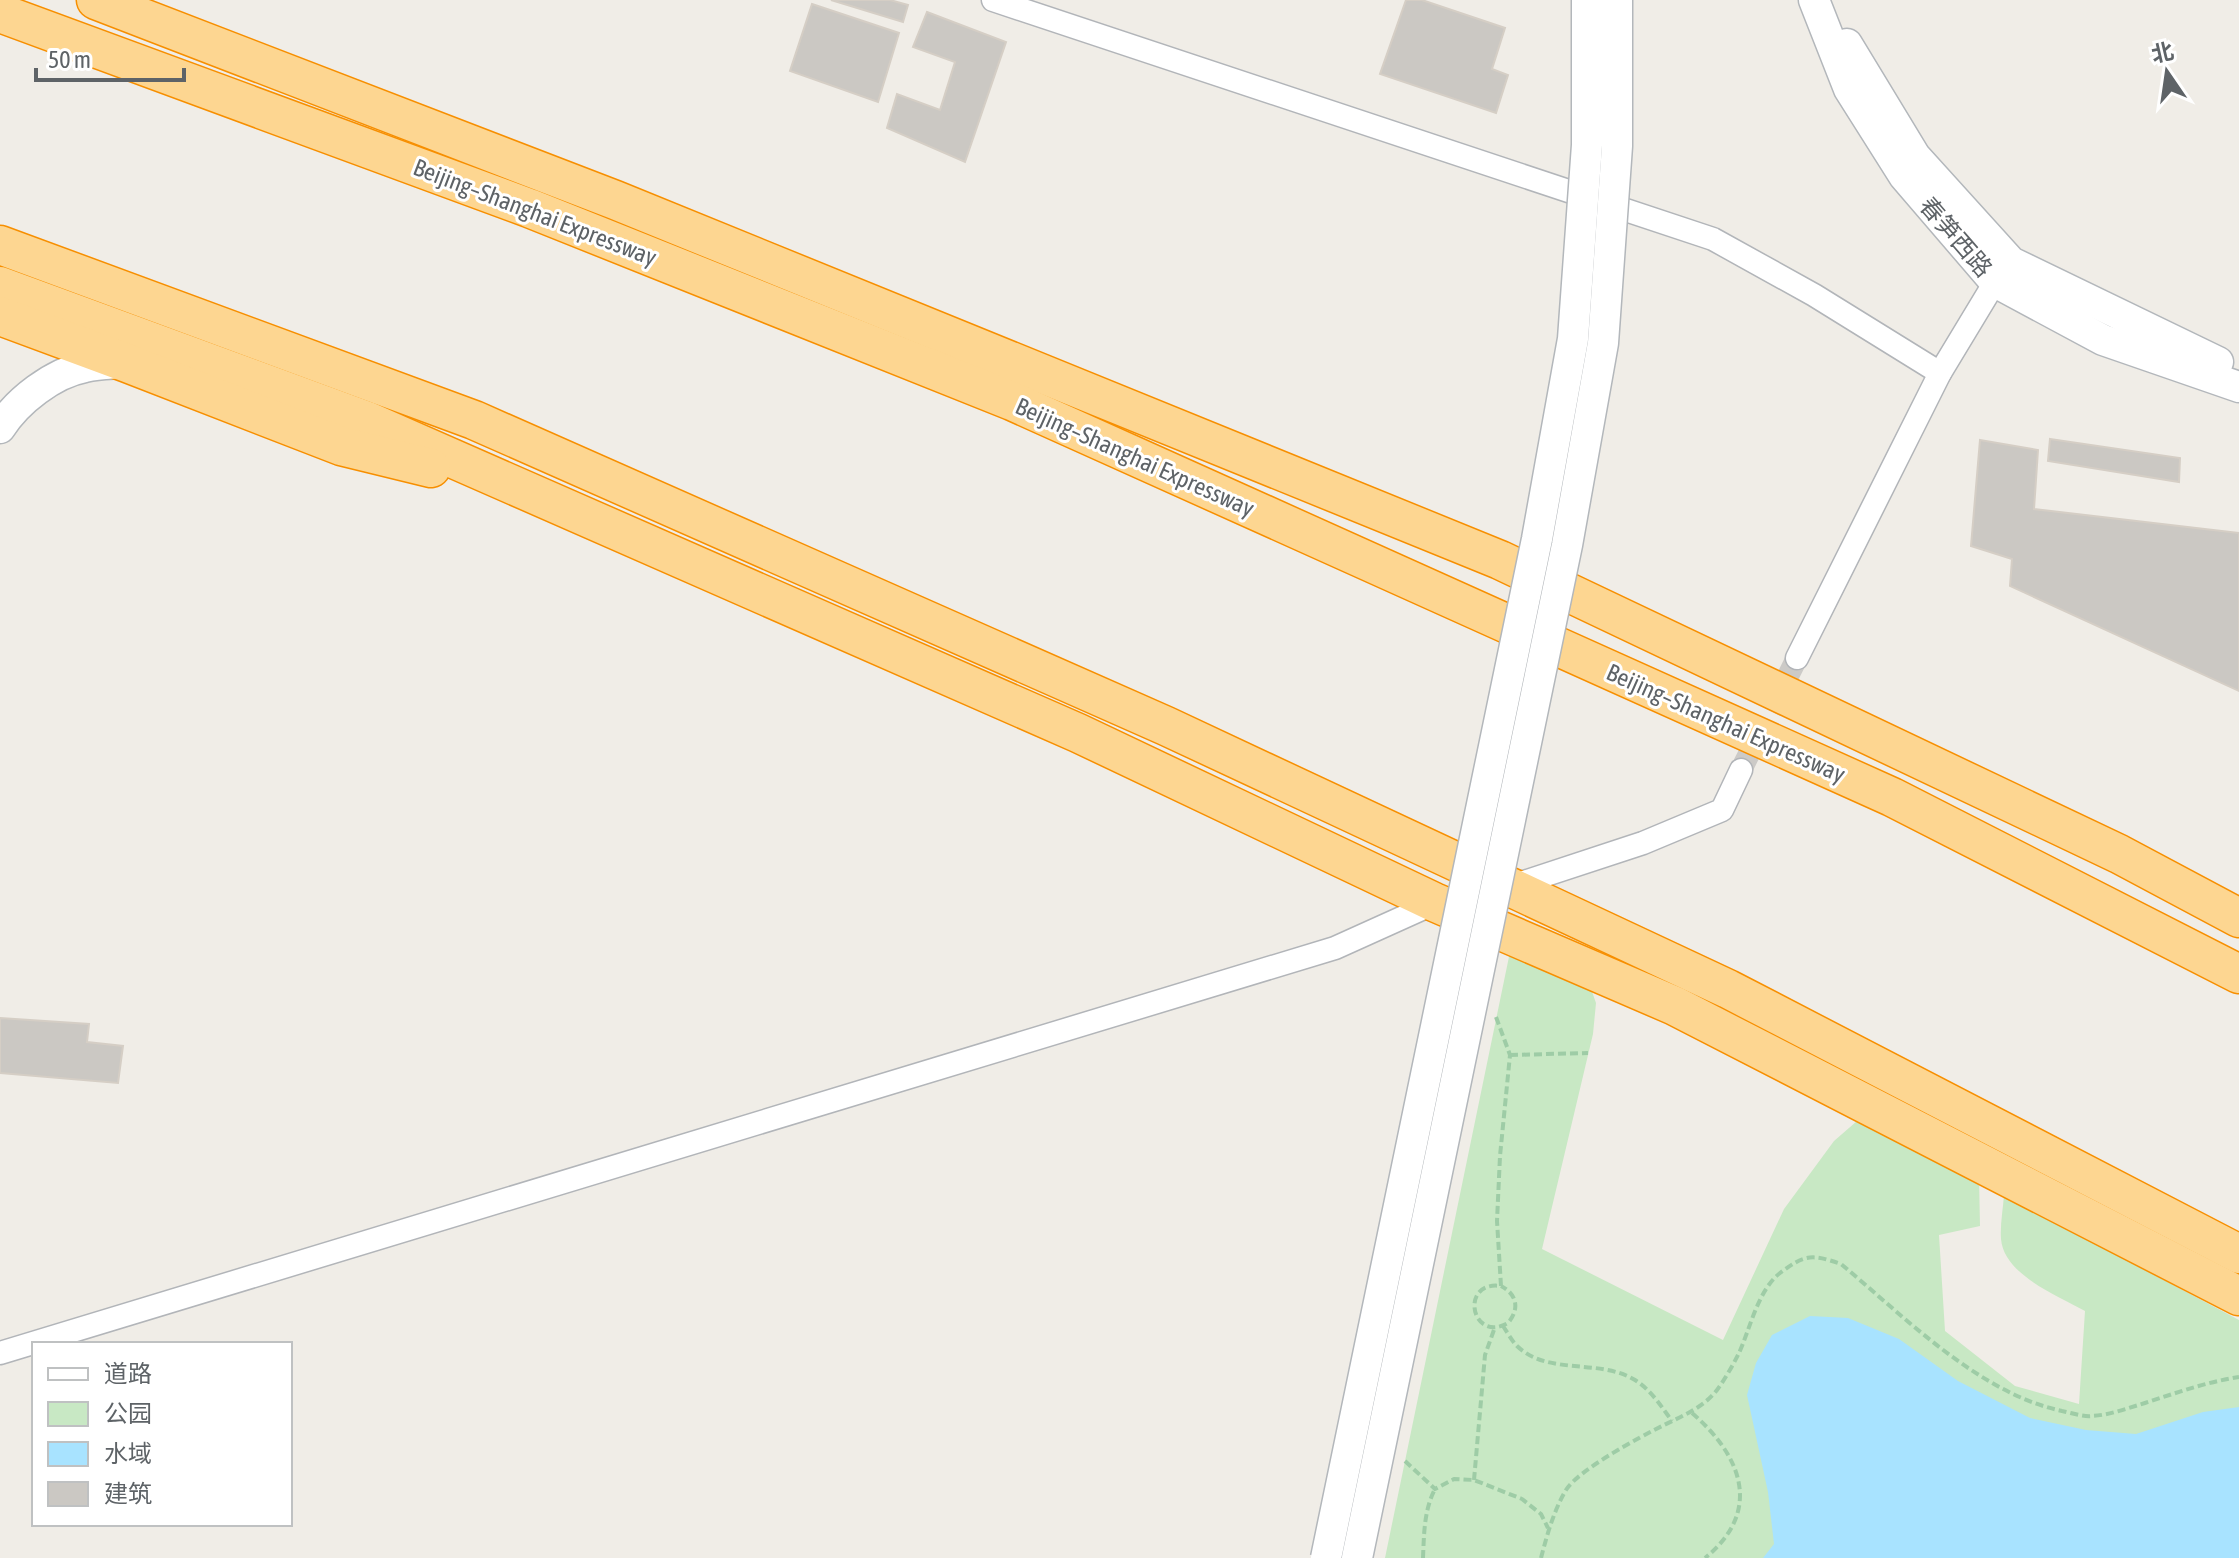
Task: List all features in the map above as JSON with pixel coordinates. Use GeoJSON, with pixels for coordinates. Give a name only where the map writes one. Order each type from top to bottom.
{"type":"FeatureCollection","features":[{"type":"Feature","properties":{"kind":"highway","name":"Beijing–Shanghai Expressway"},"geometry":{"type":"LineString","coordinates":[[96,0],[615,200],[1500,560],[2105,847],[2239,918]]}},
{"type":"Feature","properties":{"kind":"highway","name":"Beijing–Shanghai Expressway"},"geometry":{"type":"LineString","coordinates":[[0,13],[529,208],[1012,401],[1892,797],[2239,974]]}},
{"type":"Feature","properties":{"kind":"highway"},"geometry":{"type":"LineString","coordinates":[[0,245],[474,420],[1166,726],[1728,989],[2239,1254]]}},
{"type":"Feature","properties":{"kind":"highway"},"geometry":{"type":"LineString","coordinates":[[0,286],[365,420],[1078,733],[1434,902],[1675,1006],[2239,1296]]}},
{"type":"Feature","properties":{"kind":"highway"},"geometry":{"type":"LineString","coordinates":[[0,316],[341,446],[528,491]]}},
{"type":"Feature","properties":{"kind":"main road"},"geometry":{"type":"LineString","coordinates":[[1326,1558],[1537,539],[1573,339],[1587,145],[1587,0]]}},
{"type":"Feature","properties":{"kind":"main road"},"geometry":{"type":"LineString","coordinates":[[1357,1558],[1567,545],[1603,343],[1617,146],[1617,0]]}},
{"type":"Feature","properties":{"kind":"main road","name":"春笋西路"},"geometry":{"type":"LineString","coordinates":[[1814,0],[1849,89],[1904,176],[2003,272],[2103,340],[2239,387]]}},
{"type":"Feature","properties":{"kind":"main road","name":"春笋西路"},"geometry":{"type":"LineString","coordinates":[[1834,0],[1847,44],[1915,156],[2003,272],[2221,364],[2239,367]]}},
{"type":"Feature","properties":{"kind":"main road"},"geometry":{"type":"LineString","coordinates":[[0,428],[7,417],[42,385],[83,367],[127,363]]}},
{"type":"Feature","properties":{"kind":"street"},"geometry":{"type":"LineString","coordinates":[[993,0],[1713,239],[1814,295],[1940,373]]}},
{"type":"Feature","properties":{"kind":"street"},"geometry":{"type":"LineString","coordinates":[[1797,658],[1940,373],[2003,272]]}},
{"type":"Feature","properties":{"kind":"street"},"geometry":{"type":"LineString","coordinates":[[36,1342],[1335,948],[1434,902],[1508,887],[1643,843],[1722,810],[1741,770]]}},
{"type":"Feature","properties":{"kind":"street"},"geometry":{"type":"LineString","coordinates":[[0,1353],[32,1343]]}},
{"type":"Feature","properties":{"kind":"path"},"geometry":{"type":"LineString","coordinates":[[1495,1016],[1510,1055],[1497,1221],[1501,1286]]}},
{"type":"Feature","properties":{"kind":"path"},"geometry":{"type":"LineString","coordinates":[[1510,1055],[1588,1053]]}},
{"type":"Feature","properties":{"kind":"path"},"geometry":{"type":"LineString","coordinates":[[1541,1558],[1549,1529],[1567,1487],[1640,1437],[1692,1413],[1716,1391],[1738,1355],[1760,1301],[1776,1276],[1798,1261],[1818,1256],[1841,1264],[1956,1359],[2021,1397],[2055,1409],[2090,1417],[2117,1412],[2213,1381],[2239,1377]]}},
{"type":"Feature","properties":{"kind":"path"},"geometry":{"type":"LineString","coordinates":[[1487,1286],[1501,1286],[1513,1294],[1516,1302],[1513,1317],[1503,1326],[1488,1326],[1478,1319],[1474,1305],[1479,1292],[1487,1286]]}},
{"type":"Feature","properties":{"kind":"path"},"geometry":{"type":"LineString","coordinates":[[1503,1326],[1518,1347],[1540,1361],[1598,1368],[1633,1379],[1653,1396],[1672,1421]]}},
{"type":"Feature","properties":{"kind":"path"},"geometry":{"type":"LineString","coordinates":[[1474,1480],[1485,1355],[1495,1327]]}},
{"type":"Feature","properties":{"kind":"path"},"geometry":{"type":"LineString","coordinates":[[1692,1413],[1710,1428],[1726,1449],[1736,1469],[1739,1490],[1738,1515],[1730,1534],[1705,1558]]}},
{"type":"Feature","properties":{"kind":"path"},"geometry":{"type":"LineString","coordinates":[[1405,1461],[1435,1489]]}},
{"type":"Feature","properties":{"kind":"path"},"geometry":{"type":"LineString","coordinates":[[1423,1558],[1429,1500],[1435,1489],[1454,1479],[1474,1480],[1522,1499],[1541,1514],[1549,1529]]}},
{"type":"Feature","properties":{"kind":"green space"},"geometry":{"type":"Polygon","coordinates":[[[1511,947],[1589,983],[1596,1003],[1593,1034],[1542,1249],[1723,1340],[1784,1209],[1834,1141],[1857,1121],[1979,1178],[1980,1226],[1939,1235],[1945,1331],[2015,1386],[2079,1404],[2085,1311],[2047,1291],[2011,1263],[2001,1239],[2004,1195],[2239,1320],[2239,1558],[1385,1558],[1511,947]]]}},
{"type":"Feature","properties":{"kind":"water"},"geometry":{"type":"Polygon","coordinates":[[[1810,1316],[1848,1318],[1899,1339],[1958,1381],[2030,1418],[2086,1430],[2136,1434],[2203,1412],[2239,1407],[2239,1558],[1763,1558],[1774,1544],[1768,1492],[1747,1395],[1756,1363],[1772,1335],[1810,1316]]]}},
{"type":"Feature","properties":{"kind":"building"},"geometry":{"type":"Polygon","coordinates":[[[831,0],[890,0],[908,5],[903,22],[831,0]]]}},
{"type":"Feature","properties":{"kind":"building"},"geometry":{"type":"Polygon","coordinates":[[[1406,0],[1422,0],[1505,28],[1492,69],[1508,75],[1496,113],[1380,74],[1406,0]]]}},
{"type":"Feature","properties":{"kind":"building"},"geometry":{"type":"Polygon","coordinates":[[[812,4],[899,33],[878,102],[790,71],[812,4]]]}},
{"type":"Feature","properties":{"kind":"building"},"geometry":{"type":"Polygon","coordinates":[[[927,12],[1006,42],[965,162],[887,128],[897,94],[940,110],[955,62],[913,47],[927,12]]]}},
{"type":"Feature","properties":{"kind":"building"},"geometry":{"type":"Polygon","coordinates":[[[2050,439],[2180,458],[2179,482],[2048,461],[2050,439]]]}},
{"type":"Feature","properties":{"kind":"building"},"geometry":{"type":"Polygon","coordinates":[[[1980,440],[2038,450],[2034,509],[2239,533],[2239,691],[2010,586],[2012,559],[1971,546],[1980,440]]]}},
{"type":"Feature","properties":{"kind":"building"},"geometry":{"type":"Polygon","coordinates":[[[0,1018],[89,1024],[87,1042],[123,1046],[118,1083],[0,1073],[0,1018]]]}},
{"type":"Feature","properties":{"kind":"tunnel"},"geometry":{"type":"LineString","coordinates":[[1741,770],[1797,658]]}}]}
